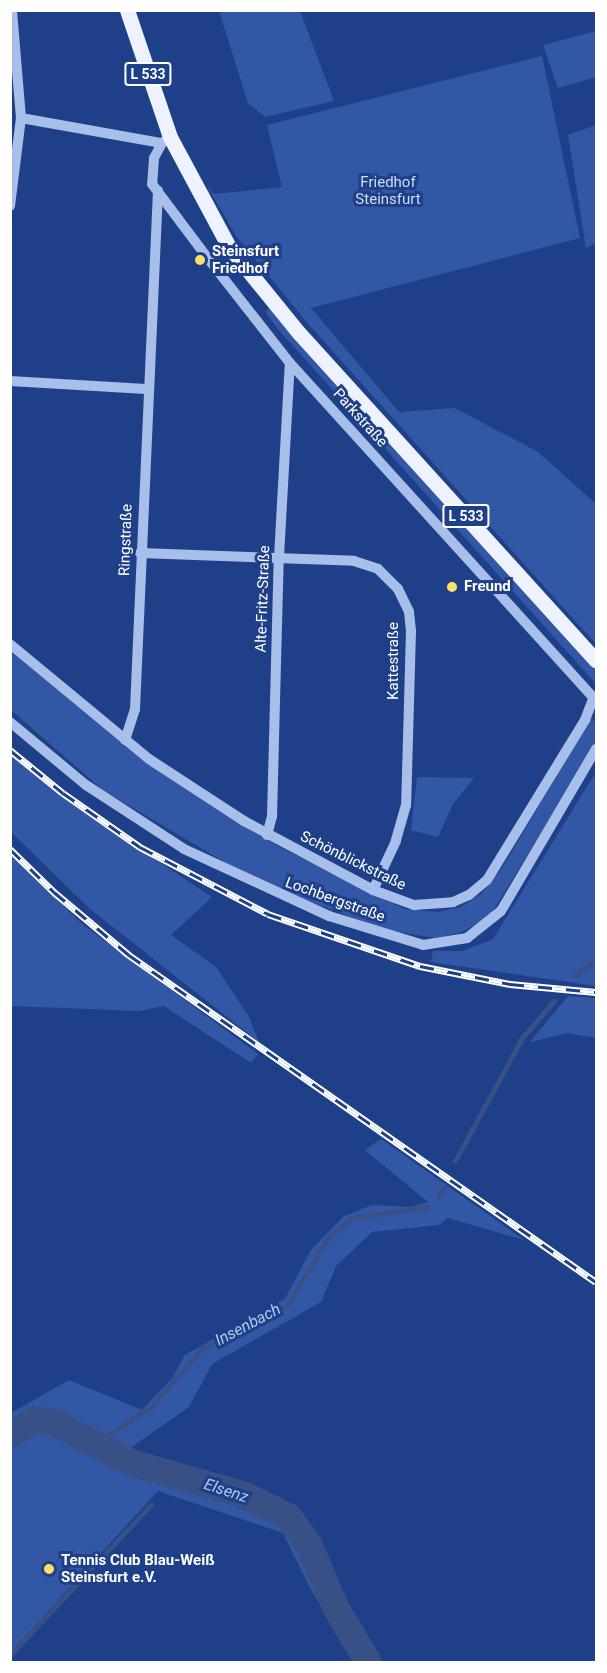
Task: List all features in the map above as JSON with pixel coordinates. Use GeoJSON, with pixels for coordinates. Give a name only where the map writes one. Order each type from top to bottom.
{"type":"FeatureCollection","features":[{"type":"Feature","properties":{"kind":"main road","name":"L 533"},"geometry":{"type":"LineString","coordinates":[[128,10],[166,140],[229,247],[299,333],[597,660]]}},
{"type":"Feature","properties":{"kind":"street"},"geometry":{"type":"LineString","coordinates":[[10,206],[21,118],[12,10]]}},
{"type":"Feature","properties":{"kind":"street"},"geometry":{"type":"LineString","coordinates":[[21,118],[166,140]]}},
{"type":"Feature","properties":{"kind":"street","name":"Parkstraße"},"geometry":{"type":"LineString","coordinates":[[166,140],[154,158],[152,184],[290,363],[595,698]]}},
{"type":"Feature","properties":{"kind":"street","name":"Ringstraße"},"geometry":{"type":"LineString","coordinates":[[125,740],[135,709],[146,389],[158,191]]}},
{"type":"Feature","properties":{"kind":"street","name":"Alte-Fritz-Straße"},"geometry":{"type":"LineString","coordinates":[[267,835],[272,816],[279,557],[290,363]]}},
{"type":"Feature","properties":{"kind":"street"},"geometry":{"type":"LineString","coordinates":[[10,381],[146,389]]}},
{"type":"Feature","properties":{"kind":"street","name":"Kattestraße"},"geometry":{"type":"LineString","coordinates":[[140,553],[344,560],[371,565],[394,583],[409,612],[406,805],[396,841],[373,890]]}},
{"type":"Feature","properties":{"kind":"street"},"geometry":{"type":"LineString","coordinates":[[10,644],[125,740]]}},
{"type":"Feature","properties":{"kind":"street","name":"Schönblickstraße"},"geometry":{"type":"LineString","coordinates":[[125,740],[267,835],[373,890],[406,904],[431,906],[453,902],[477,890],[508,848],[585,720],[595,698]]}},
{"type":"Feature","properties":{"kind":"street","name":"Lochbergstraße"},"geometry":{"type":"LineString","coordinates":[[10,722],[86,785],[184,849],[329,916],[423,945],[467,938],[501,911],[597,749]]}},
{"type":"Feature","properties":{"kind":"green space"},"geometry":{"type":"Polygon","coordinates":[[[219,11],[300,11],[334,101],[265,117],[248,103],[219,11]]]}},
{"type":"Feature","properties":{"kind":"green space"},"geometry":{"type":"Polygon","coordinates":[[[596,31],[596,77],[558,88],[543,45],[596,31]]]}},
{"type":"Feature","properties":{"kind":"green space","name":"Friedhof Steinsfurt"},"geometry":{"type":"Polygon","coordinates":[[[542,56],[580,238],[311,308],[399,412],[455,408],[538,452],[596,504],[596,644],[310,326],[236,236],[206,184],[214,194],[282,187],[267,125],[542,56]]]}},
{"type":"Feature","properties":{"kind":"green space"},"geometry":{"type":"Polygon","coordinates":[[[596,125],[596,243],[586,248],[568,135],[596,125]]]}},
{"type":"Feature","properties":{"kind":"green space"},"geometry":{"type":"Polygon","coordinates":[[[271,307],[596,669],[596,684],[277,328],[265,311],[271,307]]]}},
{"type":"Feature","properties":{"kind":"green space"},"geometry":{"type":"Polygon","coordinates":[[[11,650],[187,789],[283,849],[405,909],[438,912],[461,907],[481,894],[502,868],[591,719],[596,722],[596,743],[490,916],[462,932],[436,938],[387,930],[291,895],[245,874],[104,791],[11,710],[11,650]]]}},
{"type":"Feature","properties":{"kind":"green space"},"geometry":{"type":"Polygon","coordinates":[[[10,755],[88,815],[212,897],[171,935],[216,967],[249,1017],[259,1042],[90,909],[11,832],[10,755]]]}},
{"type":"Feature","properties":{"kind":"green space"},"geometry":{"type":"Polygon","coordinates":[[[596,772],[596,986],[431,962],[433,951],[463,951],[493,939],[596,772]]]}},
{"type":"Feature","properties":{"kind":"green space"},"geometry":{"type":"Polygon","coordinates":[[[417,777],[474,778],[453,804],[438,837],[411,830],[417,777]]]}},
{"type":"Feature","properties":{"kind":"green space"},"geometry":{"type":"Polygon","coordinates":[[[11,854],[82,924],[258,1054],[251,1063],[164,1006],[139,1011],[11,1006],[11,854]]]}},
{"type":"Feature","properties":{"kind":"green space"},"geometry":{"type":"Polygon","coordinates":[[[568,996],[596,998],[596,1038],[567,1033],[530,1042],[568,996]]]}},
{"type":"Feature","properties":{"kind":"green space"},"geometry":{"type":"Polygon","coordinates":[[[381,1139],[524,1240],[448,1218],[439,1225],[372,1232],[336,1266],[321,1302],[212,1364],[189,1407],[126,1451],[137,1460],[183,1474],[252,1489],[292,1511],[315,1541],[342,1606],[378,1662],[355,1662],[311,1590],[283,1533],[158,1491],[11,1652],[11,1413],[69,1380],[142,1410],[173,1377],[185,1355],[285,1299],[311,1250],[344,1216],[372,1205],[412,1207],[428,1202],[365,1150],[381,1139]]]}},
{"type":"Feature","properties":{"kind":"waterway","name":"Insenbach"},"geometry":{"type":"LineString","coordinates":[[575,975],[596,959]]}},
{"type":"Feature","properties":{"kind":"waterway","name":"Insenbach"},"geometry":{"type":"LineString","coordinates":[[455,1161],[522,1038],[554,1001]]}},
{"type":"Feature","properties":{"kind":"waterway","name":"Insenbach"},"geometry":{"type":"LineString","coordinates":[[438,1196],[443,1189]]}},
{"type":"Feature","properties":{"kind":"waterway","name":"Insenbach"},"geometry":{"type":"LineString","coordinates":[[98,1442],[151,1407],[202,1349],[263,1321],[288,1304],[328,1238],[352,1218],[427,1207]]}},
{"type":"Feature","properties":{"kind":"waterway","name":"Elsenz"},"geometry":{"type":"LineString","coordinates":[[10,1434],[36,1419],[51,1421],[133,1463],[245,1495],[288,1516],[309,1545],[335,1607],[368,1662]]}},
{"type":"Feature","properties":{"kind":"waterway"},"geometry":{"type":"LineString","coordinates":[[170,1487],[177,1478]]}},
{"type":"Feature","properties":{"kind":"waterway"},"geometry":{"type":"LineString","coordinates":[[10,1655],[151,1505]]}},
{"type":"Feature","properties":{"kind":"railway"},"geometry":{"type":"LineString","coordinates":[[10,750],[63,793],[140,847],[268,914],[420,966],[510,984],[596,992]]}},
{"type":"Feature","properties":{"kind":"railway"},"geometry":{"type":"LineString","coordinates":[[10,849],[54,892],[129,955],[596,1282]]}},
{"type":"Feature","properties":{"kind":"place","name":"Steinsfurt Friedhof"},"geometry":{"type":"Point","coordinates":[200,260]}},
{"type":"Feature","properties":{"kind":"place","name":"Freund"},"geometry":{"type":"Point","coordinates":[452,587]}},
{"type":"Feature","properties":{"kind":"place","name":"Tennis Club Blau-Weiß Steinsfurt e.V."},"geometry":{"type":"Point","coordinates":[49,1569]}}]}
